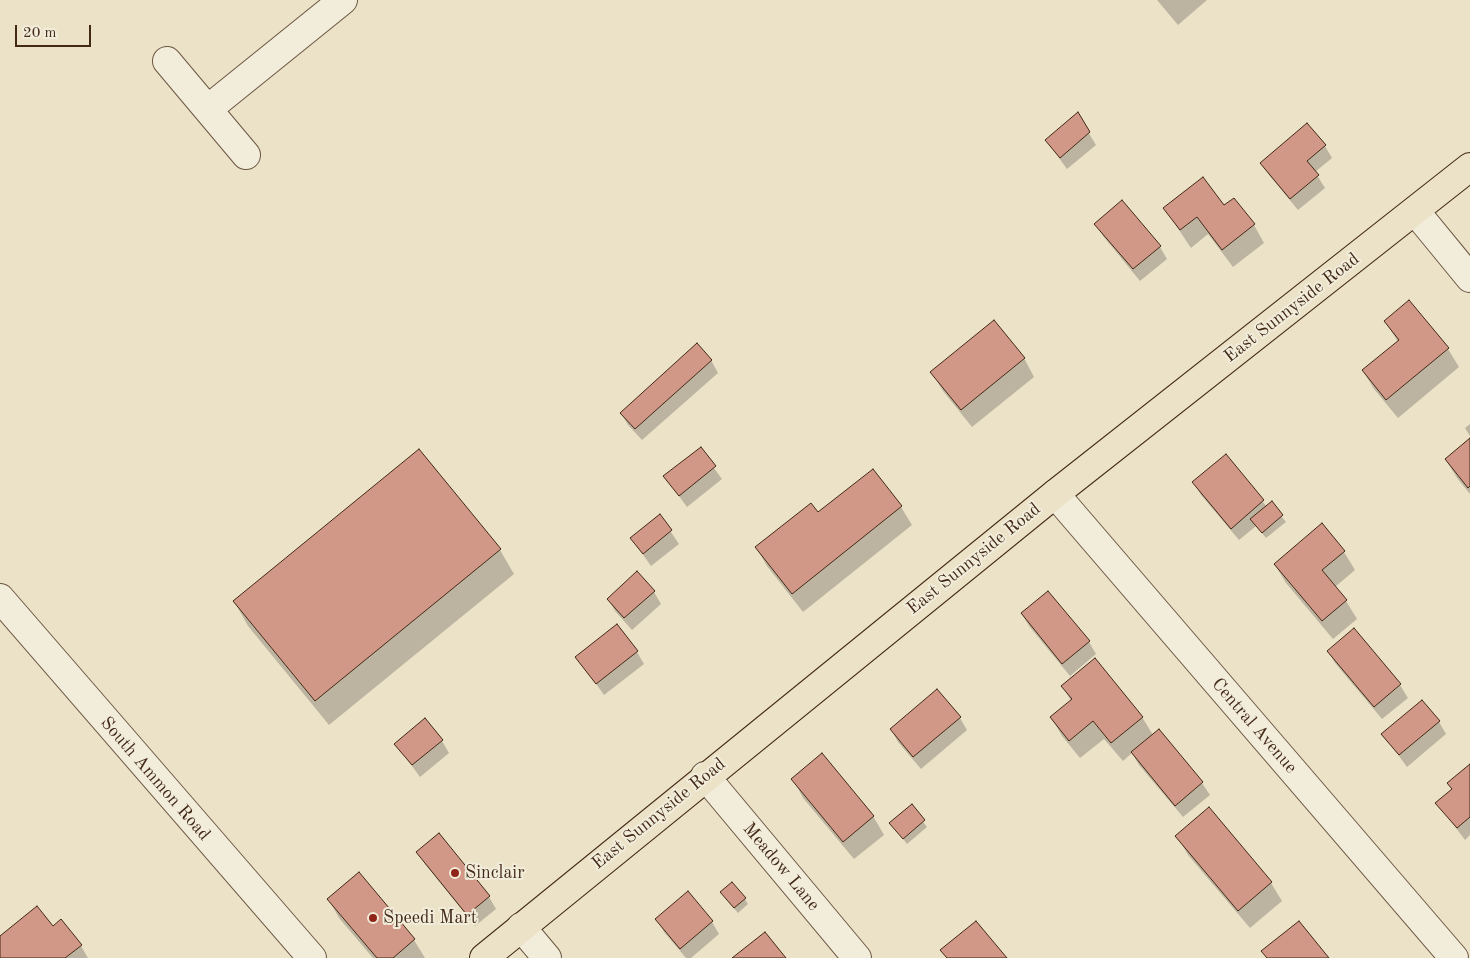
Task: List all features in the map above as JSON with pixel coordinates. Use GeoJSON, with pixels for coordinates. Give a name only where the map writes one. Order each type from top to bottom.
{"type":"FeatureCollection","features":[{"type":"Feature","properties":{"kind":"main road","name":"East Sunnyside Road"},"geometry":{"type":"LineString","coordinates":[[484,958],[705,776],[1055,494],[1470,167]]}},
{"type":"Feature","properties":{"kind":"street"},"geometry":{"type":"LineString","coordinates":[[208,109],[343,0]]}},
{"type":"Feature","properties":{"kind":"street"},"geometry":{"type":"LineString","coordinates":[[167,61],[246,155]]}},
{"type":"Feature","properties":{"kind":"street"},"geometry":{"type":"LineString","coordinates":[[1415,211],[1470,278]]}},
{"type":"Feature","properties":{"kind":"street","name":"Central Avenue"},"geometry":{"type":"LineString","coordinates":[[1055,494],[1454,958]]}},
{"type":"Feature","properties":{"kind":"street","name":"South Ammon Road"},"geometry":{"type":"LineString","coordinates":[[0,598],[312,958]]}},
{"type":"Feature","properties":{"kind":"street","name":"Meadow Lane"},"geometry":{"type":"LineString","coordinates":[[705,776],[857,958]]}},
{"type":"Feature","properties":{"kind":"street"},"geometry":{"type":"LineString","coordinates":[[521,928],[547,958]]}},
{"type":"Feature","properties":{"kind":"building"},"geometry":{"type":"Polygon","coordinates":[[[1078,112],[1090,132],[1060,158],[1045,140],[1078,112]]]}},
{"type":"Feature","properties":{"kind":"building"},"geometry":{"type":"Polygon","coordinates":[[[1307,123],[1326,145],[1307,161],[1319,175],[1290,199],[1260,163],[1307,123]]]}},
{"type":"Feature","properties":{"kind":"building"},"geometry":{"type":"Polygon","coordinates":[[[1203,177],[1224,205],[1234,198],[1255,224],[1222,250],[1197,217],[1180,230],[1163,208],[1203,177]]]}},
{"type":"Feature","properties":{"kind":"building"},"geometry":{"type":"Polygon","coordinates":[[[1122,200],[1161,246],[1133,269],[1094,224],[1122,200]]]}},
{"type":"Feature","properties":{"kind":"building"},"geometry":{"type":"Polygon","coordinates":[[[1409,300],[1449,348],[1386,400],[1362,370],[1399,340],[1384,321],[1409,300]]]}},
{"type":"Feature","properties":{"kind":"building"},"geometry":{"type":"Polygon","coordinates":[[[994,320],[1025,358],[961,410],[930,372],[994,320]]]}},
{"type":"Feature","properties":{"kind":"building"},"geometry":{"type":"Polygon","coordinates":[[[697,343],[712,360],[635,429],[620,413],[697,343]]]}},
{"type":"Feature","properties":{"kind":"building"},"geometry":{"type":"Polygon","coordinates":[[[1470,438],[1470,486],[1468,488],[1445,459],[1470,438]]]}},
{"type":"Feature","properties":{"kind":"building"},"geometry":{"type":"Polygon","coordinates":[[[701,447],[716,466],[679,496],[663,476],[701,447]]]}},
{"type":"Feature","properties":{"kind":"building"},"geometry":{"type":"Polygon","coordinates":[[[419,449],[501,549],[315,701],[233,601],[419,449]]]}},
{"type":"Feature","properties":{"kind":"building"},"geometry":{"type":"Polygon","coordinates":[[[1226,454],[1264,500],[1231,529],[1192,482],[1226,454]]]}},
{"type":"Feature","properties":{"kind":"building"},"geometry":{"type":"Polygon","coordinates":[[[873,469],[902,506],[792,594],[755,547],[811,503],[818,512],[873,469]]]}},
{"type":"Feature","properties":{"kind":"building"},"geometry":{"type":"Polygon","coordinates":[[[1272,501],[1283,515],[1262,533],[1250,519],[1272,501]]]}},
{"type":"Feature","properties":{"kind":"building"},"geometry":{"type":"Polygon","coordinates":[[[660,514],[672,530],[643,554],[630,538],[660,514]]]}},
{"type":"Feature","properties":{"kind":"building"},"geometry":{"type":"Polygon","coordinates":[[[1322,523],[1345,551],[1322,570],[1347,600],[1322,621],[1274,564],[1322,523]]]}},
{"type":"Feature","properties":{"kind":"building"},"geometry":{"type":"Polygon","coordinates":[[[637,571],[655,591],[624,618],[607,599],[637,571]]]}},
{"type":"Feature","properties":{"kind":"building"},"geometry":{"type":"Polygon","coordinates":[[[1048,591],[1090,641],[1062,664],[1021,613],[1048,591]]]}},
{"type":"Feature","properties":{"kind":"building"},"geometry":{"type":"Polygon","coordinates":[[[617,624],[638,651],[596,684],[575,657],[617,624]]]}},
{"type":"Feature","properties":{"kind":"building"},"geometry":{"type":"Polygon","coordinates":[[[1354,628],[1401,684],[1374,707],[1327,651],[1354,628]]]}},
{"type":"Feature","properties":{"kind":"building"},"geometry":{"type":"Polygon","coordinates":[[[1095,658],[1143,717],[1111,743],[1093,721],[1069,741],[1050,717],[1072,699],[1061,686],[1095,658]]]}},
{"type":"Feature","properties":{"kind":"building"},"geometry":{"type":"Polygon","coordinates":[[[937,689],[961,717],[913,757],[890,729],[937,689]]]}},
{"type":"Feature","properties":{"kind":"building"},"geometry":{"type":"Polygon","coordinates":[[[1422,700],[1440,721],[1399,755],[1381,734],[1422,700]]]}},
{"type":"Feature","properties":{"kind":"building"},"geometry":{"type":"Polygon","coordinates":[[[425,718],[443,740],[412,765],[394,744],[425,718]]]}},
{"type":"Feature","properties":{"kind":"building"},"geometry":{"type":"Polygon","coordinates":[[[1159,729],[1203,782],[1175,806],[1131,752],[1159,729]]]}},
{"type":"Feature","properties":{"kind":"building"},"geometry":{"type":"Polygon","coordinates":[[[822,753],[874,816],[843,842],[791,779],[822,753]]]}},
{"type":"Feature","properties":{"kind":"building"},"geometry":{"type":"Polygon","coordinates":[[[1470,764],[1470,817],[1457,828],[1435,803],[1452,789],[1447,783],[1470,764]]]}},
{"type":"Feature","properties":{"kind":"building"},"geometry":{"type":"Polygon","coordinates":[[[912,804],[925,820],[903,839],[889,823],[912,804]]]}},
{"type":"Feature","properties":{"kind":"building"},"geometry":{"type":"Polygon","coordinates":[[[1209,807],[1272,882],[1238,911],[1175,836],[1209,807]]]}},
{"type":"Feature","properties":{"kind":"building"},"geometry":{"type":"Polygon","coordinates":[[[439,833],[490,896],[467,915],[416,852],[439,833]]]}},
{"type":"Feature","properties":{"kind":"building"},"geometry":{"type":"Polygon","coordinates":[[[359,872],[415,939],[393,958],[377,958],[327,899],[359,872]]]}},
{"type":"Feature","properties":{"kind":"building"},"geometry":{"type":"Polygon","coordinates":[[[732,882],[746,898],[734,908],[720,892],[732,882]]]}},
{"type":"Feature","properties":{"kind":"building"},"geometry":{"type":"Polygon","coordinates":[[[688,891],[713,921],[680,949],[655,919],[688,891]]]}},
{"type":"Feature","properties":{"kind":"building"},"geometry":{"type":"Polygon","coordinates":[[[37,906],[53,926],[61,919],[82,945],[65,958],[0,958],[0,936],[37,906]]]}},
{"type":"Feature","properties":{"kind":"building"},"geometry":{"type":"Polygon","coordinates":[[[976,921],[1007,958],[947,958],[940,950],[976,921]]]}},
{"type":"Feature","properties":{"kind":"building"},"geometry":{"type":"Polygon","coordinates":[[[1299,921],[1329,958],[1267,958],[1261,951],[1299,921]]]}},
{"type":"Feature","properties":{"kind":"building"},"geometry":{"type":"Polygon","coordinates":[[[765,932],[786,958],[732,958],[765,932]]]}},
{"type":"Feature","properties":{"kind":"place","name":"Sinclair"},"geometry":{"type":"Point","coordinates":[455,873]}},
{"type":"Feature","properties":{"kind":"place","name":"Speedi Mart"},"geometry":{"type":"Point","coordinates":[373,918]}}]}
